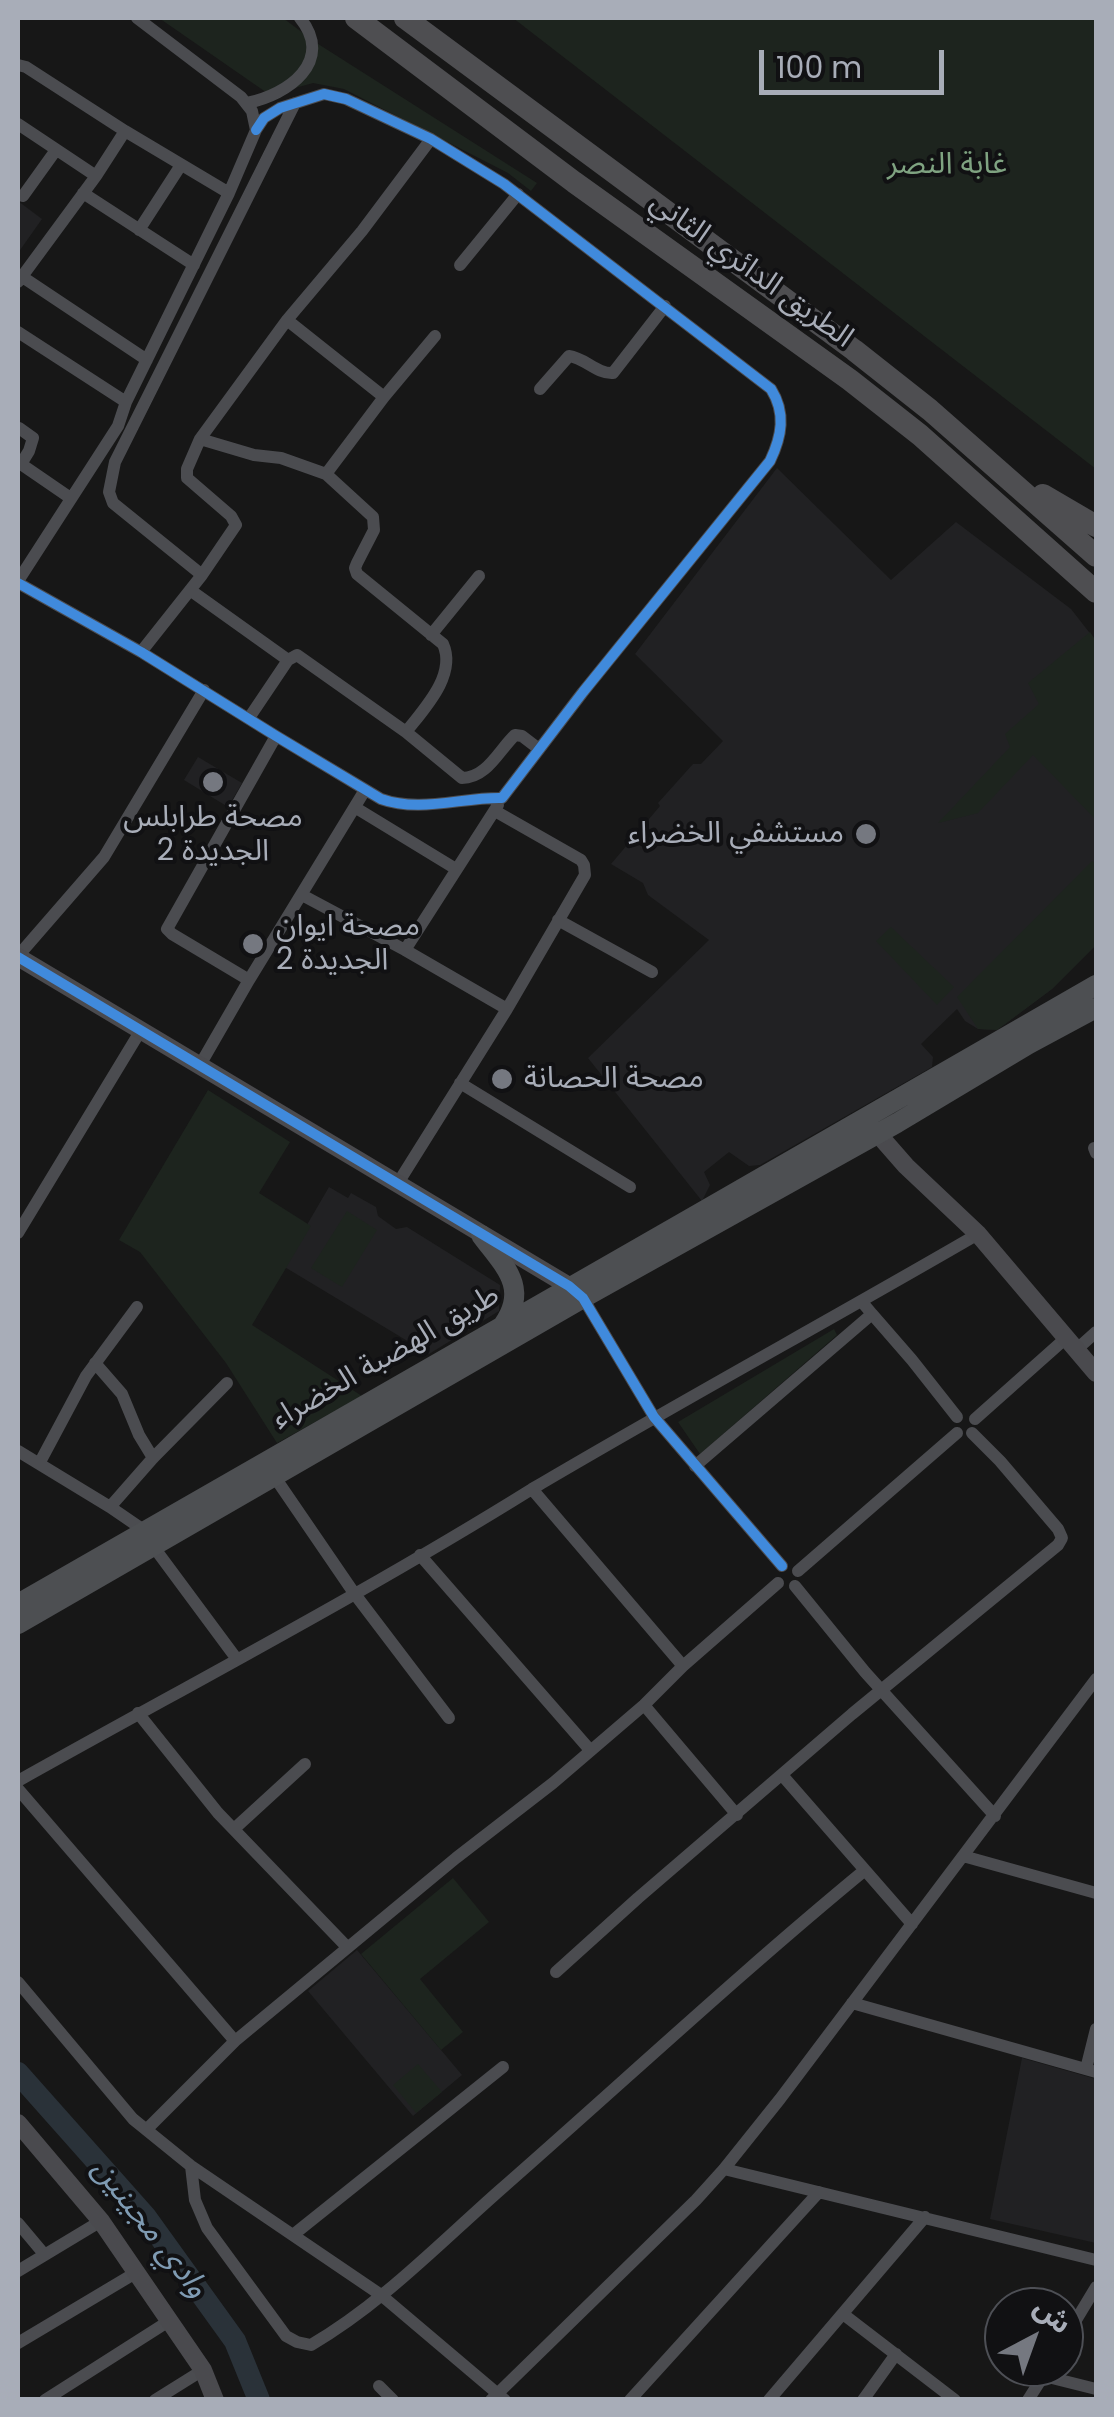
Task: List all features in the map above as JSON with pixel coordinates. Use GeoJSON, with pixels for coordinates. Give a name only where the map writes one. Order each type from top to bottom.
{"type":"FeatureCollection","features":[{"type":"Feature","properties":{"kind":"highway","name":"الطريق الدائري الثاني"},"geometry":{"type":"LineString","coordinates":[[356,18],[574,182],[850,380],[920,435],[1096,592]]}},
{"type":"Feature","properties":{"kind":"highway","name":"الطريق الدائري الثاني"},"geometry":{"type":"LineString","coordinates":[[405,18],[854,350],[930,410],[1096,556]]}},
{"type":"Feature","properties":{"kind":"highway"},"geometry":{"type":"LineString","coordinates":[[995,467],[1096,526]]}},
{"type":"Feature","properties":{"kind":"main road","name":"طريق الهضبة الخضراء"},"geometry":{"type":"LineString","coordinates":[[18,1604],[274,1476],[576,1292],[1096,985]]}},
{"type":"Feature","properties":{"kind":"main road","name":"طريق الهضبة الخضراء"},"geometry":{"type":"LineString","coordinates":[[18,1624],[149,1538],[502,1326],[576,1292],[878,1134],[1096,1008]]}},
{"type":"Feature","properties":{"kind":"main road"},"geometry":{"type":"LineString","coordinates":[[1006,1058],[1096,1025]]}},
{"type":"Feature","properties":{"kind":"main road"},"geometry":{"type":"LineString","coordinates":[[481,1234],[513,1282],[514,1302],[502,1326]]}},
{"type":"Feature","properties":{"kind":"street"},"geometry":{"type":"LineString","coordinates":[[137,18],[247,103],[256,130]]}},
{"type":"Feature","properties":{"kind":"street"},"geometry":{"type":"LineString","coordinates":[[247,103],[279,94],[308,64],[311,36],[300,18]]}},
{"type":"Feature","properties":{"kind":"street"},"geometry":{"type":"LineString","coordinates":[[18,65],[229,193]]}},
{"type":"Feature","properties":{"kind":"street"},"geometry":{"type":"LineString","coordinates":[[405,950],[502,798],[770,461],[781,422],[772,388],[518,194],[432,139],[340,96],[315,96],[272,113],[256,130],[118,426],[18,582],[394,804],[502,798]]}},
{"type":"Feature","properties":{"kind":"street"},"geometry":{"type":"LineString","coordinates":[[202,574],[113,504],[109,492],[115,462],[295,104]]}},
{"type":"Feature","properties":{"kind":"street"},"geometry":{"type":"LineString","coordinates":[[18,124],[96,176]]}},
{"type":"Feature","properties":{"kind":"street"},"geometry":{"type":"LineString","coordinates":[[126,132],[19,279],[147,360]]}},
{"type":"Feature","properties":{"kind":"street"},"geometry":{"type":"LineString","coordinates":[[142,652],[236,525],[231,516],[186,478],[200,439],[287,320],[432,139]]}},
{"type":"Feature","properties":{"kind":"street"},"geometry":{"type":"LineString","coordinates":[[22,196],[56,150]]}},
{"type":"Feature","properties":{"kind":"street"},"geometry":{"type":"LineString","coordinates":[[139,230],[180,165]]}},
{"type":"Feature","properties":{"kind":"street"},"geometry":{"type":"LineString","coordinates":[[84,193],[194,266]]}},
{"type":"Feature","properties":{"kind":"street"},"geometry":{"type":"LineString","coordinates":[[460,265],[518,194]]}},
{"type":"Feature","properties":{"kind":"street"},"geometry":{"type":"LineString","coordinates":[[540,390],[569,356],[604,373],[613,373],[665,306]]}},
{"type":"Feature","properties":{"kind":"street"},"geometry":{"type":"LineString","coordinates":[[287,320],[384,396]]}},
{"type":"Feature","properties":{"kind":"street"},"geometry":{"type":"LineString","coordinates":[[18,332],[126,402]]}},
{"type":"Feature","properties":{"kind":"street"},"geometry":{"type":"LineString","coordinates":[[326,474],[435,336]]}},
{"type":"Feature","properties":{"kind":"street"},"geometry":{"type":"LineString","coordinates":[[19,428],[33,438],[19,463],[69,497]]}},
{"type":"Feature","properties":{"kind":"street"},"geometry":{"type":"LineString","coordinates":[[200,439],[254,456],[281,458],[326,474],[373,518],[374,530],[355,568],[357,574],[442,644],[448,659],[426,708],[406,732]]}},
{"type":"Feature","properties":{"kind":"street"},"geometry":{"type":"LineString","coordinates":[[431,635],[479,576]]}},
{"type":"Feature","properties":{"kind":"street"},"geometry":{"type":"LineString","coordinates":[[190,590],[288,660]]}},
{"type":"Feature","properties":{"kind":"street"},"geometry":{"type":"LineString","coordinates":[[249,718],[288,660],[297,655],[406,732],[462,778],[474,778],[516,736],[540,748]]}},
{"type":"Feature","properties":{"kind":"street"},"geometry":{"type":"LineString","coordinates":[[204,690],[104,857],[18,956],[576,1292],[654,1417],[782,1566],[793,1566],[798,1571],[800,1579],[795,1586],[788,1588],[778,1583]]}},
{"type":"Feature","properties":{"kind":"street"},"geometry":{"type":"LineString","coordinates":[[248,980],[167,929],[276,736]]}},
{"type":"Feature","properties":{"kind":"street"},"geometry":{"type":"LineString","coordinates":[[200,1066],[365,790]]}},
{"type":"Feature","properties":{"kind":"street"},"geometry":{"type":"LineString","coordinates":[[356,808],[456,869]]}},
{"type":"Feature","properties":{"kind":"street"},"geometry":{"type":"LineString","coordinates":[[398,1182],[583,879],[581,860],[495,811]]}},
{"type":"Feature","properties":{"kind":"street"},"geometry":{"type":"LineString","coordinates":[[302,895],[507,1008]]}},
{"type":"Feature","properties":{"kind":"street"},"geometry":{"type":"LineString","coordinates":[[558,920],[652,972]]}},
{"type":"Feature","properties":{"kind":"street"},"geometry":{"type":"LineString","coordinates":[[18,1233],[141,1030]]}},
{"type":"Feature","properties":{"kind":"street"},"geometry":{"type":"LineString","coordinates":[[460,1083],[630,1188]]}},
{"type":"Feature","properties":{"kind":"street"},"geometry":{"type":"LineString","coordinates":[[878,1134],[978,1234],[1096,1373]]}},
{"type":"Feature","properties":{"kind":"street"},"geometry":{"type":"LineString","coordinates":[[18,1781],[472,1526],[654,1417],[978,1234]]}},
{"type":"Feature","properties":{"kind":"street"},"geometry":{"type":"LineString","coordinates":[[556,1972],[782,1775],[1062,1540],[1049,1518],[968,1428],[965,1414],[957,1417],[862,1302]]}},
{"type":"Feature","properties":{"kind":"street"},"geometry":{"type":"LineString","coordinates":[[39,1464],[75,1395],[137,1308]]}},
{"type":"Feature","properties":{"kind":"street"},"geometry":{"type":"LineString","coordinates":[[695,1466],[872,1314]]}},
{"type":"Feature","properties":{"kind":"street"},"geometry":{"type":"LineString","coordinates":[[798,1571],[1071,1344],[1096,1332]]}},
{"type":"Feature","properties":{"kind":"street"},"geometry":{"type":"LineString","coordinates":[[96,1362],[122,1394],[153,1458]]}},
{"type":"Feature","properties":{"kind":"street"},"geometry":{"type":"LineString","coordinates":[[110,1507],[227,1383]]}},
{"type":"Feature","properties":{"kind":"street"},"geometry":{"type":"LineString","coordinates":[[18,1451],[110,1507],[149,1538],[236,1658]]}},
{"type":"Feature","properties":{"kind":"street"},"geometry":{"type":"LineString","coordinates":[[274,1476],[354,1593],[448,1718]]}},
{"type":"Feature","properties":{"kind":"street"},"geometry":{"type":"LineString","coordinates":[[532,1489],[684,1666]]}},
{"type":"Feature","properties":{"kind":"street"},"geometry":{"type":"LineString","coordinates":[[420,1555],[590,1750]]}},
{"type":"Feature","properties":{"kind":"street"},"geometry":{"type":"LineString","coordinates":[[778,1583],[777,1572],[782,1566]]}},
{"type":"Feature","properties":{"kind":"street"},"geometry":{"type":"LineString","coordinates":[[147,2130],[235,2041],[644,1705],[778,1583]]}},
{"type":"Feature","properties":{"kind":"street"},"geometry":{"type":"LineString","coordinates":[[795,1586],[994,1816]]}},
{"type":"Feature","properties":{"kind":"street"},"geometry":{"type":"LineString","coordinates":[[18,1982],[133,2119],[191,2166],[380,2295],[498,2398],[724,2169],[1096,1679]]}},
{"type":"Feature","properties":{"kind":"street"},"geometry":{"type":"LineString","coordinates":[[644,1705],[737,1815]]}},
{"type":"Feature","properties":{"kind":"street"},"geometry":{"type":"LineString","coordinates":[[138,1713],[234,1830],[347,1947]]}},
{"type":"Feature","properties":{"kind":"street"},"geometry":{"type":"LineString","coordinates":[[234,1830],[306,1764]]}},
{"type":"Feature","properties":{"kind":"street"},"geometry":{"type":"LineString","coordinates":[[782,1775],[912,1924]]}},
{"type":"Feature","properties":{"kind":"street"},"geometry":{"type":"LineString","coordinates":[[18,1789],[235,2041]]}},
{"type":"Feature","properties":{"kind":"street"},"geometry":{"type":"LineString","coordinates":[[963,1856],[1096,1893]]}},
{"type":"Feature","properties":{"kind":"street"},"geometry":{"type":"LineString","coordinates":[[191,2166],[195,2200],[208,2228],[286,2336],[311,2345],[380,2295],[865,1870]]}},
{"type":"Feature","properties":{"kind":"street"},"geometry":{"type":"LineString","coordinates":[[852,2003],[1091,2070],[1096,2029]]}},
{"type":"Feature","properties":{"kind":"street"},"geometry":{"type":"LineString","coordinates":[[294,2235],[503,2067]]}},
{"type":"Feature","properties":{"kind":"street"},"geometry":{"type":"LineString","coordinates":[[19,2127],[101,2220],[203,2370],[215,2400]]}},
{"type":"Feature","properties":{"kind":"street"},"geometry":{"type":"LineString","coordinates":[[724,2169],[1096,2260]]}},
{"type":"Feature","properties":{"kind":"street"},"geometry":{"type":"LineString","coordinates":[[630,2400],[819,2192]]}},
{"type":"Feature","properties":{"kind":"street"},"geometry":{"type":"LineString","coordinates":[[770,2399],[925,2217]]}},
{"type":"Feature","properties":{"kind":"street"},"geometry":{"type":"LineString","coordinates":[[18,2271],[101,2220]]}},
{"type":"Feature","properties":{"kind":"street"},"geometry":{"type":"LineString","coordinates":[[18,2224],[44,2254]]}},
{"type":"Feature","properties":{"kind":"street"},"geometry":{"type":"LineString","coordinates":[[18,2344],[137,2272]]}},
{"type":"Feature","properties":{"kind":"street"},"geometry":{"type":"LineString","coordinates":[[842,2314],[956,2400]]}},
{"type":"Feature","properties":{"kind":"street"},"geometry":{"type":"LineString","coordinates":[[45,2400],[169,2321]]}},
{"type":"Feature","properties":{"kind":"street"},"geometry":{"type":"LineString","coordinates":[[863,2400],[896,2354]]}},
{"type":"Feature","properties":{"kind":"street"},"geometry":{"type":"LineString","coordinates":[[154,2400],[203,2370]]}},
{"type":"Feature","properties":{"kind":"street"},"geometry":{"type":"LineString","coordinates":[[379,2386],[393,2400]]}},
{"type":"Feature","properties":{"kind":"shaded area"},"geometry":{"type":"Polygon","coordinates":[[[18,201],[42,219],[18,253],[18,201]]]}},
{"type":"Feature","properties":{"kind":"shaded area","name":"مستشفي الخضراء"},"geometry":{"type":"Polygon","coordinates":[[[777,468],[891,580],[956,522],[1071,609],[1096,641],[1096,945],[1052,989],[997,1030],[978,1029],[965,1021],[957,1009],[921,1044],[933,1057],[932,1067],[760,1165],[749,1166],[729,1152],[704,1172],[710,1185],[702,1201],[588,1058],[709,940],[648,895],[643,883],[611,864],[693,764],[701,764],[723,741],[635,654],[777,468]]]}},
{"type":"Feature","properties":{"kind":"shaded area","name":"مصحة طرابلس الجديدة 2"},"geometry":{"type":"Polygon","coordinates":[[[198,757],[242,783],[228,807],[184,780],[198,757]]]}},
{"type":"Feature","properties":{"kind":"shaded area"},"geometry":{"type":"Polygon","coordinates":[[[329,1187],[348,1198],[351,1193],[376,1207],[378,1216],[396,1229],[407,1227],[500,1285],[499,1311],[429,1354],[283,1266],[329,1187]]]}},
{"type":"Feature","properties":{"kind":"shaded area"},"geometry":{"type":"Polygon","coordinates":[[[357,1950],[462,2075],[413,2116],[308,1991],[357,1950]]]}},
{"type":"Feature","properties":{"kind":"shaded area"},"geometry":{"type":"Polygon","coordinates":[[[1022,2058],[1096,2079],[1096,2243],[990,2219],[1022,2058]]]}},
{"type":"Feature","properties":{"kind":"green space"},"geometry":{"type":"Polygon","coordinates":[[[159,18],[283,18],[537,183],[531,191],[508,173],[344,89],[313,83],[270,95],[159,18]]]}},
{"type":"Feature","properties":{"kind":"green space","name":"غابة النصر"},"geometry":{"type":"Polygon","coordinates":[[[513,18],[1096,18],[1096,469],[513,18]]]}},
{"type":"Feature","properties":{"kind":"green space"},"geometry":{"type":"Polygon","coordinates":[[[1090,632],[1096,641],[1096,820],[1033,755],[978,813],[938,823],[1010,747],[1005,734],[1039,704],[1028,683],[1090,632]]]}},
{"type":"Feature","properties":{"kind":"green space"},"geometry":{"type":"Polygon","coordinates":[[[1092,861],[1096,864],[1096,945],[1052,989],[997,1030],[978,1029],[957,997],[1092,861]]]}},
{"type":"Feature","properties":{"kind":"green space"},"geometry":{"type":"Polygon","coordinates":[[[891,927],[954,987],[937,1005],[876,941],[891,927]]]}},
{"type":"Feature","properties":{"kind":"green space"},"geometry":{"type":"Polygon","coordinates":[[[208,1090],[290,1142],[259,1193],[311,1226],[252,1325],[362,1396],[277,1443],[226,1363],[140,1252],[119,1240],[208,1090]]]}},
{"type":"Feature","properties":{"kind":"green space"},"geometry":{"type":"Polygon","coordinates":[[[347,1211],[377,1230],[342,1287],[311,1268],[347,1211]]]}},
{"type":"Feature","properties":{"kind":"green space"},"geometry":{"type":"Polygon","coordinates":[[[834,1329],[837,1335],[700,1454],[678,1422],[834,1329]]]}},
{"type":"Feature","properties":{"kind":"green space"},"geometry":{"type":"Polygon","coordinates":[[[453,1878],[489,1922],[420,1979],[463,2032],[441,2050],[361,1954],[453,1878]]]}},
{"type":"Feature","properties":{"kind":"green space"},"geometry":{"type":"Polygon","coordinates":[[[418,2064],[442,2092],[416,2113],[393,2085],[418,2064]]]}},
{"type":"Feature","properties":{"kind":"waterway","name":"وادي مجينين"},"geometry":{"type":"LineString","coordinates":[[18,2073],[145,2216],[235,2341],[259,2400]]}},
{"type":"Feature","properties":{"kind":"cycle path"},"geometry":{"type":"LineString","coordinates":[[18,583],[141,652],[381,799],[426,805],[502,798],[770,461],[781,425],[771,389],[504,184],[431,139],[346,99],[324,94],[280,108],[264,118],[256,130]]}},
{"type":"Feature","properties":{"kind":"cycle path"},"geometry":{"type":"LineString","coordinates":[[18,957],[569,1286],[583,1298],[654,1417],[782,1566]]}},
{"type":"Feature","properties":{"kind":"place","name":"مصحة طرابلس الجديدة 2"},"geometry":{"type":"Point","coordinates":[213,782]}},
{"type":"Feature","properties":{"kind":"place","name":"مستشفي الخضراء"},"geometry":{"type":"Point","coordinates":[866,834]}},
{"type":"Feature","properties":{"kind":"place","name":"مصحة ايوان الجديدة 2"},"geometry":{"type":"Point","coordinates":[253,944]}},
{"type":"Feature","properties":{"kind":"place","name":"مصحة الحصانة"},"geometry":{"type":"Point","coordinates":[502,1079]}}]}
